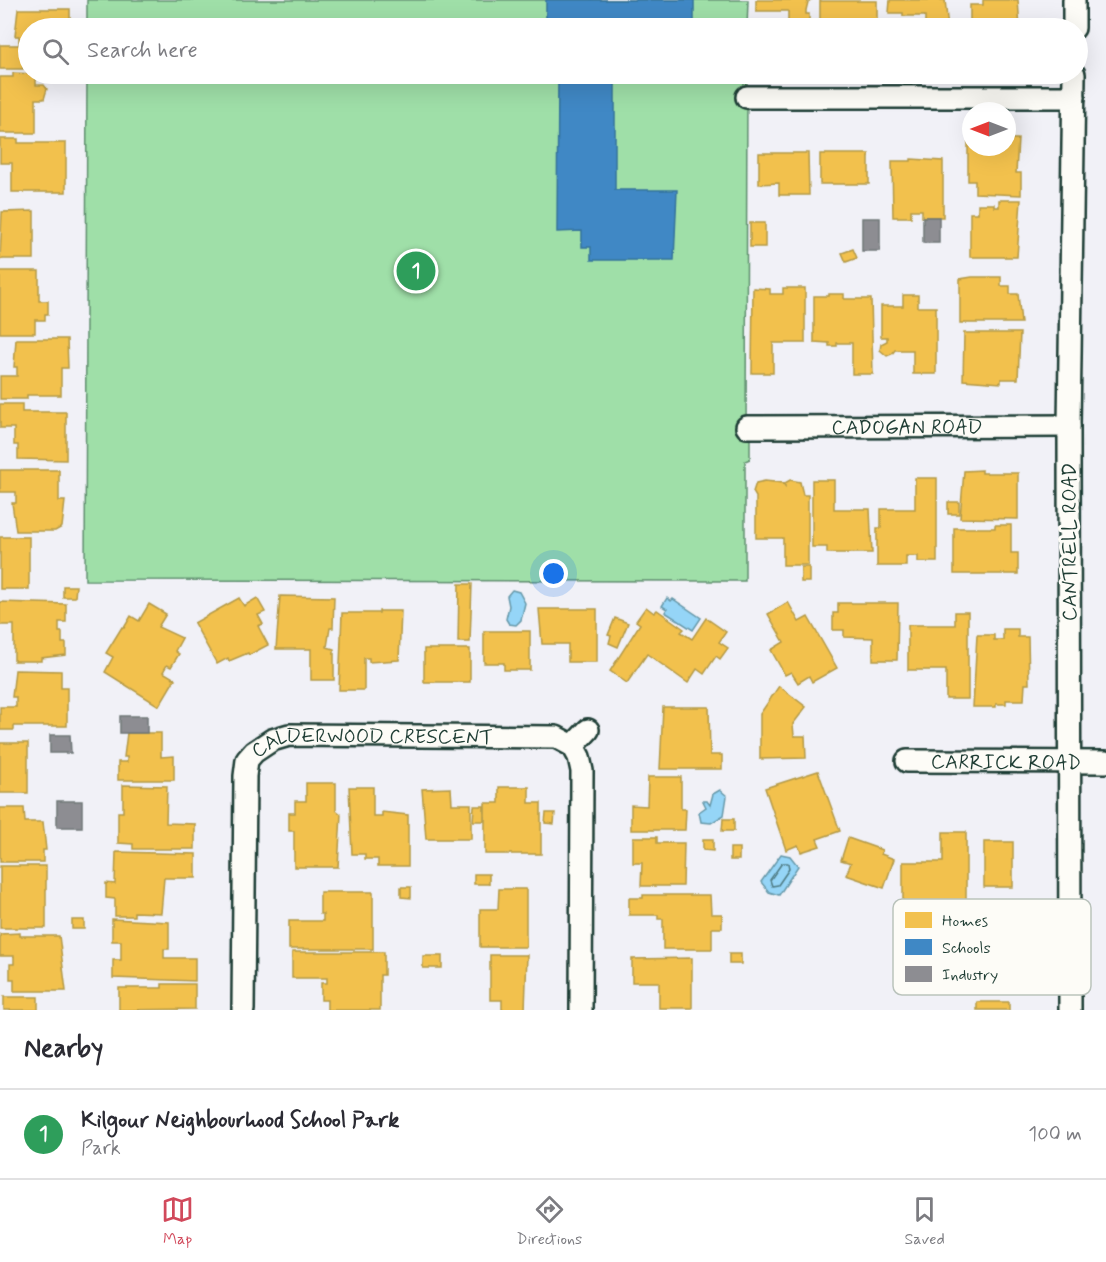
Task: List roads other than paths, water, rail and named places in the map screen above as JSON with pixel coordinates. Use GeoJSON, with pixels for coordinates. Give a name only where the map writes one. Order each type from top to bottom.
{"type":"FeatureCollection","features":[{"type":"Feature","properties":{"kind":"street"},"geometry":{"type":"LineString","coordinates":[[1074,0],[1074,18]]}},
{"type":"Feature","properties":{"kind":"street","name":"CANTRELL ROAD"},"geometry":{"type":"LineString","coordinates":[[1070,899],[1069,426],[1074,84]]}},
{"type":"Feature","properties":{"kind":"street"},"geometry":{"type":"LineString","coordinates":[[747,97],[1074,97]]}},
{"type":"Feature","properties":{"kind":"street","name":"CADOGAN ROAD"},"geometry":{"type":"LineString","coordinates":[[747,427],[1069,426]]}},
{"type":"Feature","properties":{"kind":"street"},"geometry":{"type":"LineString","coordinates":[[581,1010],[582,771],[579,757],[573,746],[588,730]]}},
{"type":"Feature","properties":{"kind":"street","name":"CALDERWOOD CRESCENT"},"geometry":{"type":"LineString","coordinates":[[243,1010],[245,776],[247,759],[261,746],[289,735],[408,734],[556,737],[573,746]]}},
{"type":"Feature","properties":{"kind":"street","name":"CARRICK ROAD"},"geometry":{"type":"LineString","coordinates":[[907,761],[1106,762]]}},
{"type":"Feature","properties":{"kind":"street","name":"CANTRELL ROAD"},"geometry":{"type":"LineString","coordinates":[[1070,995],[1070,1010]]}},
{"type":"Feature","properties":{"kind":"water"},"geometry":{"type":"Polygon","coordinates":[[[512,590],[519,592],[525,603],[521,620],[516,625],[509,624],[506,619],[509,606],[507,596],[512,590]]]}},
{"type":"Feature","properties":{"kind":"water"},"geometry":{"type":"Polygon","coordinates":[[[667,598],[671,601],[673,599],[701,618],[693,630],[665,612],[667,609],[662,606],[667,598]]]}},
{"type":"Feature","properties":{"kind":"water"},"geometry":{"type":"Polygon","coordinates":[[[720,790],[727,796],[724,815],[711,823],[701,822],[699,812],[706,807],[703,801],[707,801],[710,805],[713,794],[720,790]]]}},
{"type":"Feature","properties":{"kind":"water"},"geometry":{"type":"Polygon","coordinates":[[[781,854],[790,856],[798,866],[779,895],[769,892],[761,882],[781,854]]]}},
{"type":"Feature","properties":{"kind":"place","name":"Kilgour Neighbourhood School Park"},"geometry":{"type":"Point","coordinates":[416,271]}}]}
